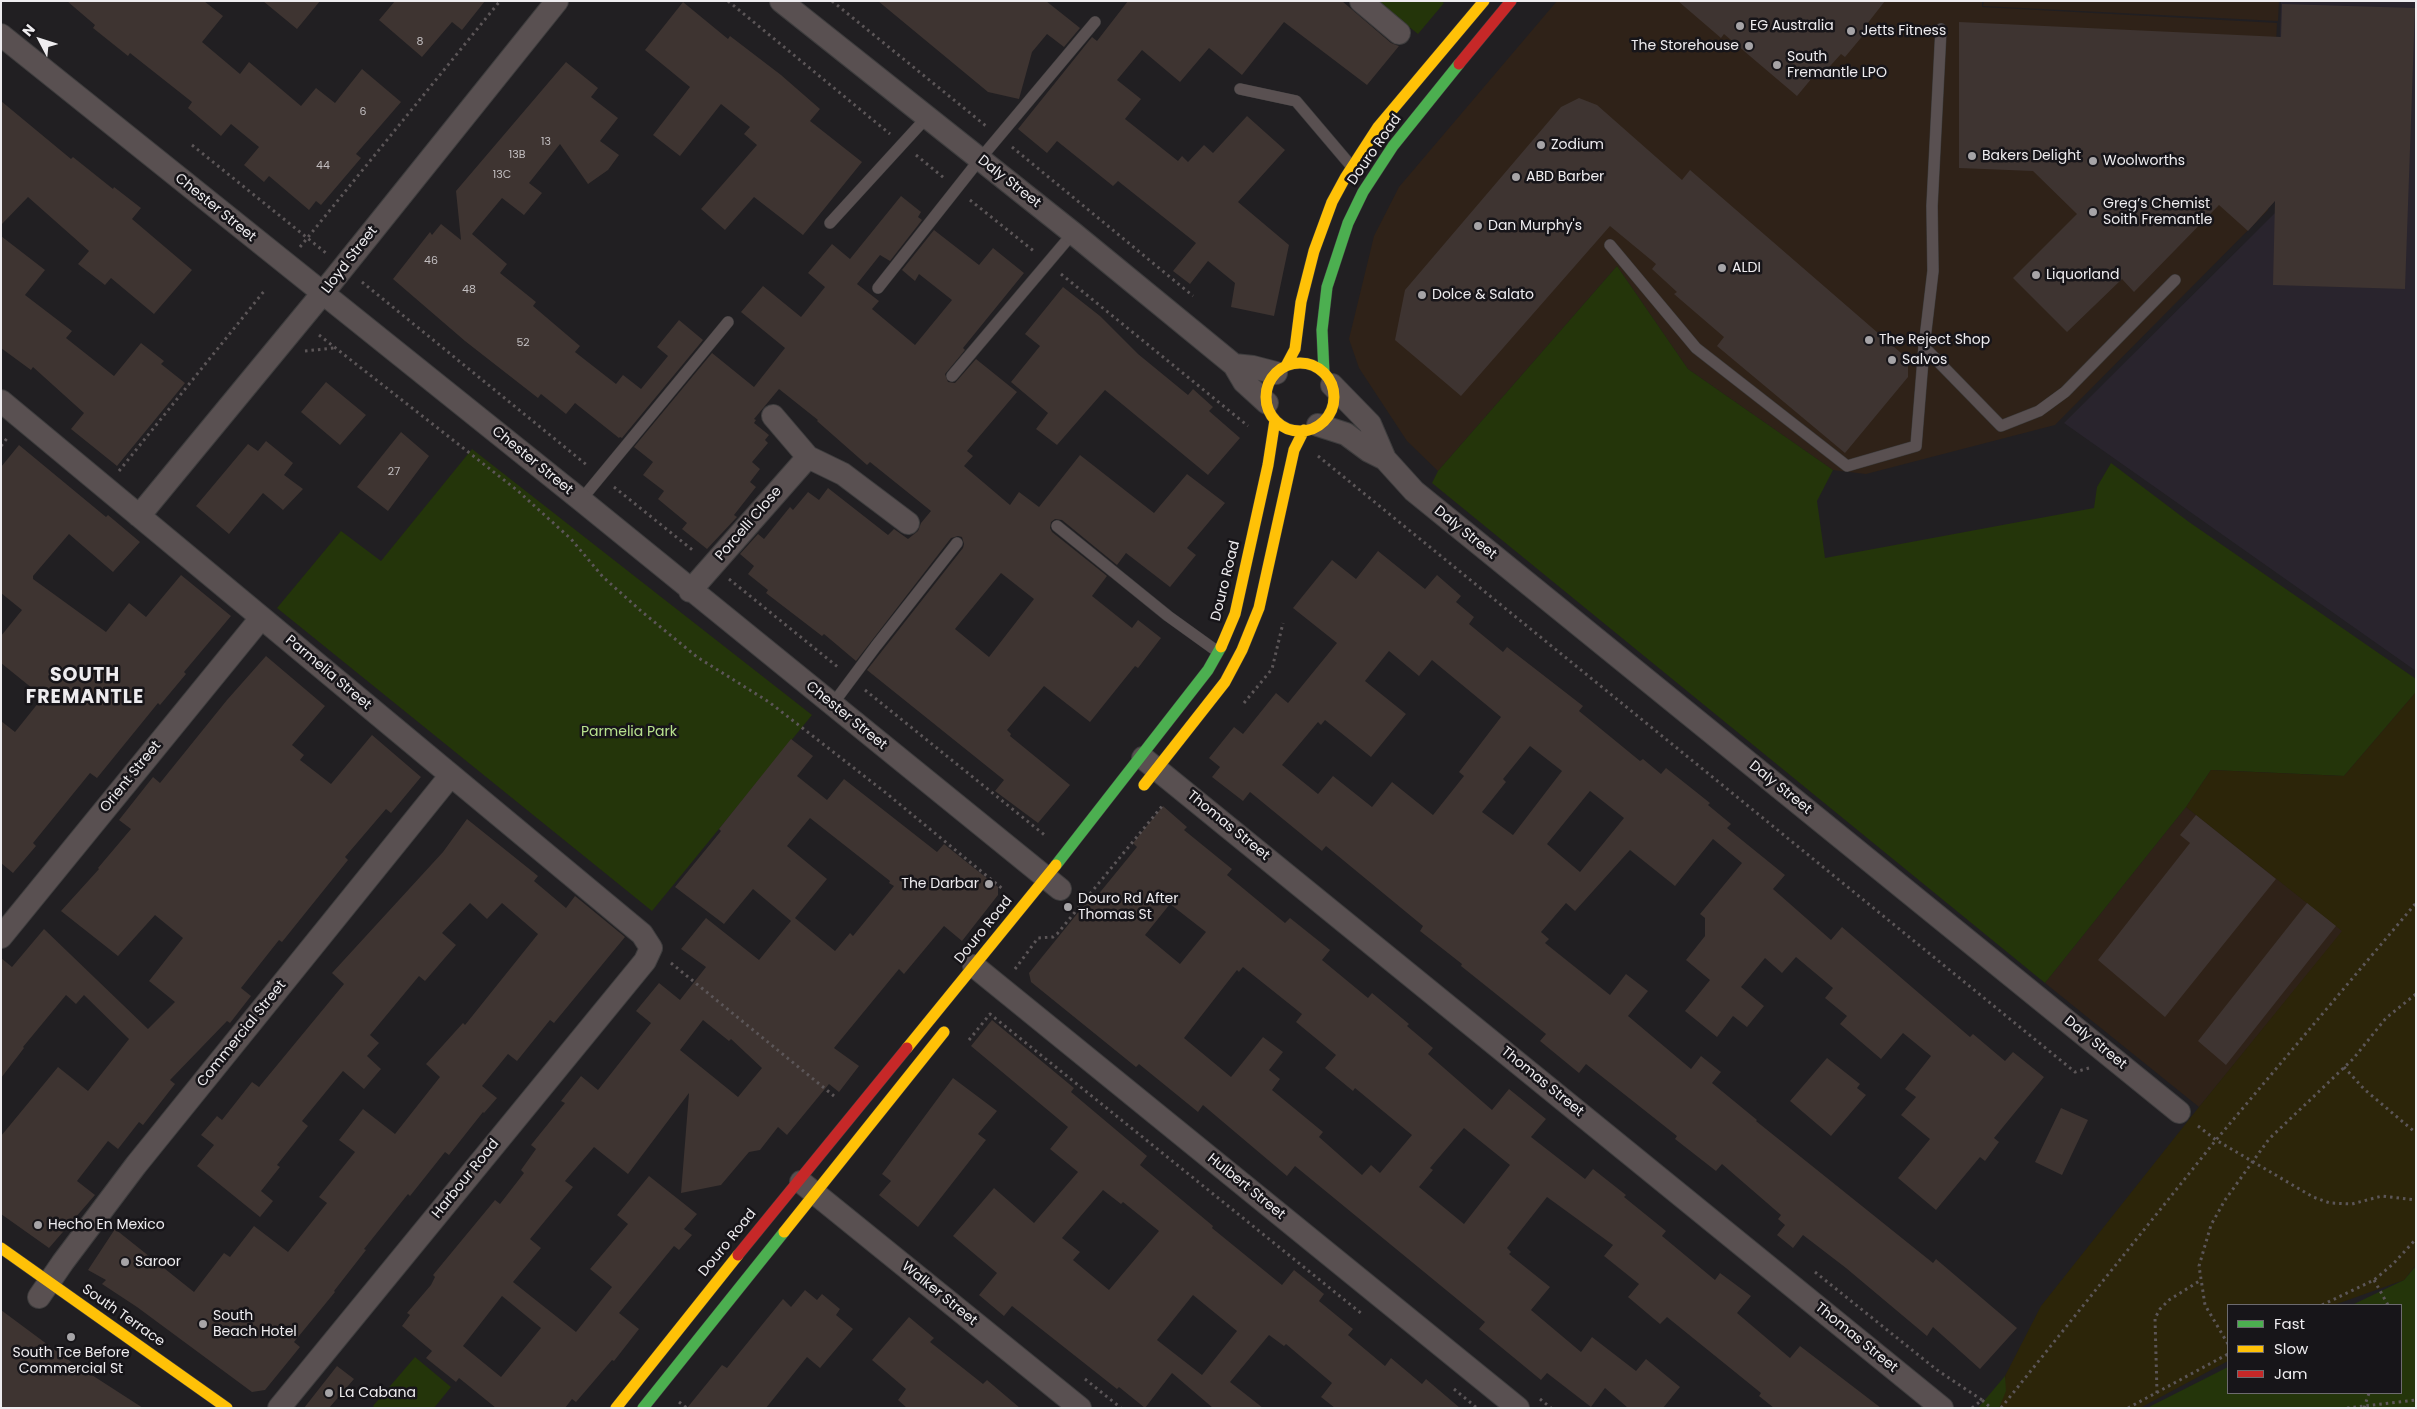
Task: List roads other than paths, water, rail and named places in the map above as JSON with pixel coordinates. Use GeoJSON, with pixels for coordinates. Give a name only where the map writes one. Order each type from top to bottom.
{"type":"FeatureCollection","features":[{"type":"Feature","properties":{"kind":"street","name":"Lloyd Street"},"geometry":{"type":"LineString","coordinates":[[139,516],[322,294],[557,1]]}},
{"type":"Feature","properties":{"kind":"street","name":"Daly Street"},"geometry":{"type":"LineString","coordinates":[[781,1],[1073,233],[1234,365],[1244,382],[1271,411]]}},
{"type":"Feature","properties":{"kind":"street"},"geometry":{"type":"LineString","coordinates":[[1361,1],[1399,33]]}},
{"type":"Feature","properties":{"kind":"street","name":"Douro Road"},"geometry":{"type":"LineString","coordinates":[[1281,369],[1295,349],[1301,302],[1314,251],[1332,202],[1378,128],[1484,1]]}},
{"type":"Feature","properties":{"kind":"street","name":"Douro Road"},"geometry":{"type":"LineString","coordinates":[[1328,379],[1322,330],[1327,287],[1348,223],[1363,192],[1393,146],[1511,1]]}},
{"type":"Feature","properties":{"kind":"street","name":"Chester Street"},"geometry":{"type":"LineString","coordinates":[[1,35],[581,500],[690,591],[1057,886]]}},
{"type":"Feature","properties":{"kind":"street"},"geometry":{"type":"LineString","coordinates":[[1234,365],[1281,369],[1307,364],[1328,379],[1334,397],[1332,408],[1326,418],[1311,428],[1284,426],[1271,411],[1270,382],[1281,369]]}},
{"type":"Feature","properties":{"kind":"street","name":"Daly Street"},"geometry":{"type":"LineString","coordinates":[[1328,379],[1370,424],[1385,459]]}},
{"type":"Feature","properties":{"kind":"street","name":"Parmelia Street"},"geometry":{"type":"LineString","coordinates":[[2,402],[642,934],[651,948]]}},
{"type":"Feature","properties":{"kind":"street","name":"Douro Road"},"geometry":{"type":"LineString","coordinates":[[616,1408],[644,1401],[807,1186],[986,975],[1057,886],[1150,763],[1208,670],[1235,614],[1268,465],[1271,411]]}},
{"type":"Feature","properties":{"kind":"street"},"geometry":{"type":"LineString","coordinates":[[774,416],[808,457],[843,474],[908,523]]}},
{"type":"Feature","properties":{"kind":"street","name":"Daly Street"},"geometry":{"type":"LineString","coordinates":[[1311,428],[1346,434],[1385,459],[1426,501],[2179,1112]]}},
{"type":"Feature","properties":{"kind":"street","name":"Douro Road"},"geometry":{"type":"LineString","coordinates":[[1139,792],[1150,763],[1225,682],[1242,650],[1259,608],[1294,450],[1311,428]]}},
{"type":"Feature","properties":{"kind":"street","name":"Porcelli Close"},"geometry":{"type":"LineString","coordinates":[[690,591],[808,457]]}},
{"type":"Feature","properties":{"kind":"street","name":"Orient Street"},"geometry":{"type":"LineString","coordinates":[[1,937],[261,618]]}},
{"type":"Feature","properties":{"kind":"street","name":"Thomas Street"},"geometry":{"type":"LineString","coordinates":[[1150,763],[1942,1408]]}},
{"type":"Feature","properties":{"kind":"street","name":"Commercial Street"},"geometry":{"type":"LineString","coordinates":[[42,1293],[136,1165],[451,774]]}},
{"type":"Feature","properties":{"kind":"street","name":"Harbour Road"},"geometry":{"type":"LineString","coordinates":[[278,1408],[645,961],[651,948]]}},
{"type":"Feature","properties":{"kind":"street","name":"Hulbert Street"},"geometry":{"type":"LineString","coordinates":[[986,975],[1518,1408]]}},
{"type":"Feature","properties":{"kind":"street","name":"Douro Road"},"geometry":{"type":"LineString","coordinates":[[644,1401],[807,1186],[955,1020]]}},
{"type":"Feature","properties":{"kind":"street","name":"Walker Street"},"geometry":{"type":"LineString","coordinates":[[807,1186],[1080,1408]]}},
{"type":"Feature","properties":{"kind":"street","name":"South Terrace"},"geometry":{"type":"LineString","coordinates":[[1,1248],[42,1293],[227,1408]]}},
{"type":"Feature","properties":{"kind":"lane"},"geometry":{"type":"LineString","coordinates":[[878,288],[980,159],[1095,22]]}},
{"type":"Feature","properties":{"kind":"lane"},"geometry":{"type":"LineString","coordinates":[[1610,245],[1696,348],[1847,466],[1916,446],[1924,347],[1933,271],[1932,206],[1941,30]]}},
{"type":"Feature","properties":{"kind":"lane"},"geometry":{"type":"LineString","coordinates":[[1240,89],[1296,101],[1352,167]]}},
{"type":"Feature","properties":{"kind":"lane"},"geometry":{"type":"LineString","coordinates":[[830,222],[927,117]]}},
{"type":"Feature","properties":{"kind":"lane"},"geometry":{"type":"LineString","coordinates":[[952,376],[1073,233]]}},
{"type":"Feature","properties":{"kind":"lane"},"geometry":{"type":"LineString","coordinates":[[1924,347],[2001,426],[2038,411],[2064,392],[2175,280]]}},
{"type":"Feature","properties":{"kind":"lane"},"geometry":{"type":"LineString","coordinates":[[581,500],[728,322]]}},
{"type":"Feature","properties":{"kind":"lane"},"geometry":{"type":"LineString","coordinates":[[1057,526],[1168,616],[1218,652]]}},
{"type":"Feature","properties":{"kind":"lane"},"geometry":{"type":"LineString","coordinates":[[832,705],[958,544]]}},
{"type":"Feature","properties":{"kind":"place","name":"EG Australia"},"geometry":{"type":"Point","coordinates":[1740,26]}},
{"type":"Feature","properties":{"kind":"place","name":"Jetts Fitness"},"geometry":{"type":"Point","coordinates":[1851,31]}},
{"type":"Feature","properties":{"kind":"place","name":"The Storehouse"},"geometry":{"type":"Point","coordinates":[1749,46]}},
{"type":"Feature","properties":{"kind":"place","name":"South Fremantle LPO"},"geometry":{"type":"Point","coordinates":[1777,65]}},
{"type":"Feature","properties":{"kind":"place","name":"Zodium"},"geometry":{"type":"Point","coordinates":[1541,145]}},
{"type":"Feature","properties":{"kind":"place","name":"Bakers Delight"},"geometry":{"type":"Point","coordinates":[1972,156]}},
{"type":"Feature","properties":{"kind":"place","name":"Woolworths"},"geometry":{"type":"Point","coordinates":[2093,161]}},
{"type":"Feature","properties":{"kind":"place","name":"ABD Barber"},"geometry":{"type":"Point","coordinates":[1516,177]}},
{"type":"Feature","properties":{"kind":"place","name":"Greg’s Chemist Soith Fremantle"},"geometry":{"type":"Point","coordinates":[2093,212]}},
{"type":"Feature","properties":{"kind":"place","name":"Dan Murphy's"},"geometry":{"type":"Point","coordinates":[1478,226]}},
{"type":"Feature","properties":{"kind":"place","name":"ALDI"},"geometry":{"type":"Point","coordinates":[1722,268]}},
{"type":"Feature","properties":{"kind":"place","name":"Liquorland"},"geometry":{"type":"Point","coordinates":[2036,275]}},
{"type":"Feature","properties":{"kind":"place","name":"Dolce & Salato"},"geometry":{"type":"Point","coordinates":[1422,295]}},
{"type":"Feature","properties":{"kind":"place","name":"The Reject Shop"},"geometry":{"type":"Point","coordinates":[1869,340]}},
{"type":"Feature","properties":{"kind":"place","name":"Salvos"},"geometry":{"type":"Point","coordinates":[1892,360]}},
{"type":"Feature","properties":{"kind":"place","name":"The Darbar"},"geometry":{"type":"Point","coordinates":[989,884]}},
{"type":"Feature","properties":{"kind":"place","name":"Douro Rd After Thomas St"},"geometry":{"type":"Point","coordinates":[1068,907]}},
{"type":"Feature","properties":{"kind":"place","name":"Hecho En Mexico"},"geometry":{"type":"Point","coordinates":[38,1225]}},
{"type":"Feature","properties":{"kind":"place","name":"Saroor"},"geometry":{"type":"Point","coordinates":[125,1262]}},
{"type":"Feature","properties":{"kind":"place","name":"South Beach Hotel"},"geometry":{"type":"Point","coordinates":[203,1324]}},
{"type":"Feature","properties":{"kind":"place","name":"South Tce Before Commercial St"},"geometry":{"type":"Point","coordinates":[71,1337]}},
{"type":"Feature","properties":{"kind":"place","name":"La Cabana"},"geometry":{"type":"Point","coordinates":[329,1393]}},
{"type":"Feature","properties":{"kind":"district","name":"SOUTH FREMANTLE"},"geometry":{"type":"Point","coordinates":[85,687]}},
{"type":"Feature","properties":{"kind":"park label","name":"Parmelia Park"},"geometry":{"type":"Point","coordinates":[629,732]}}]}
